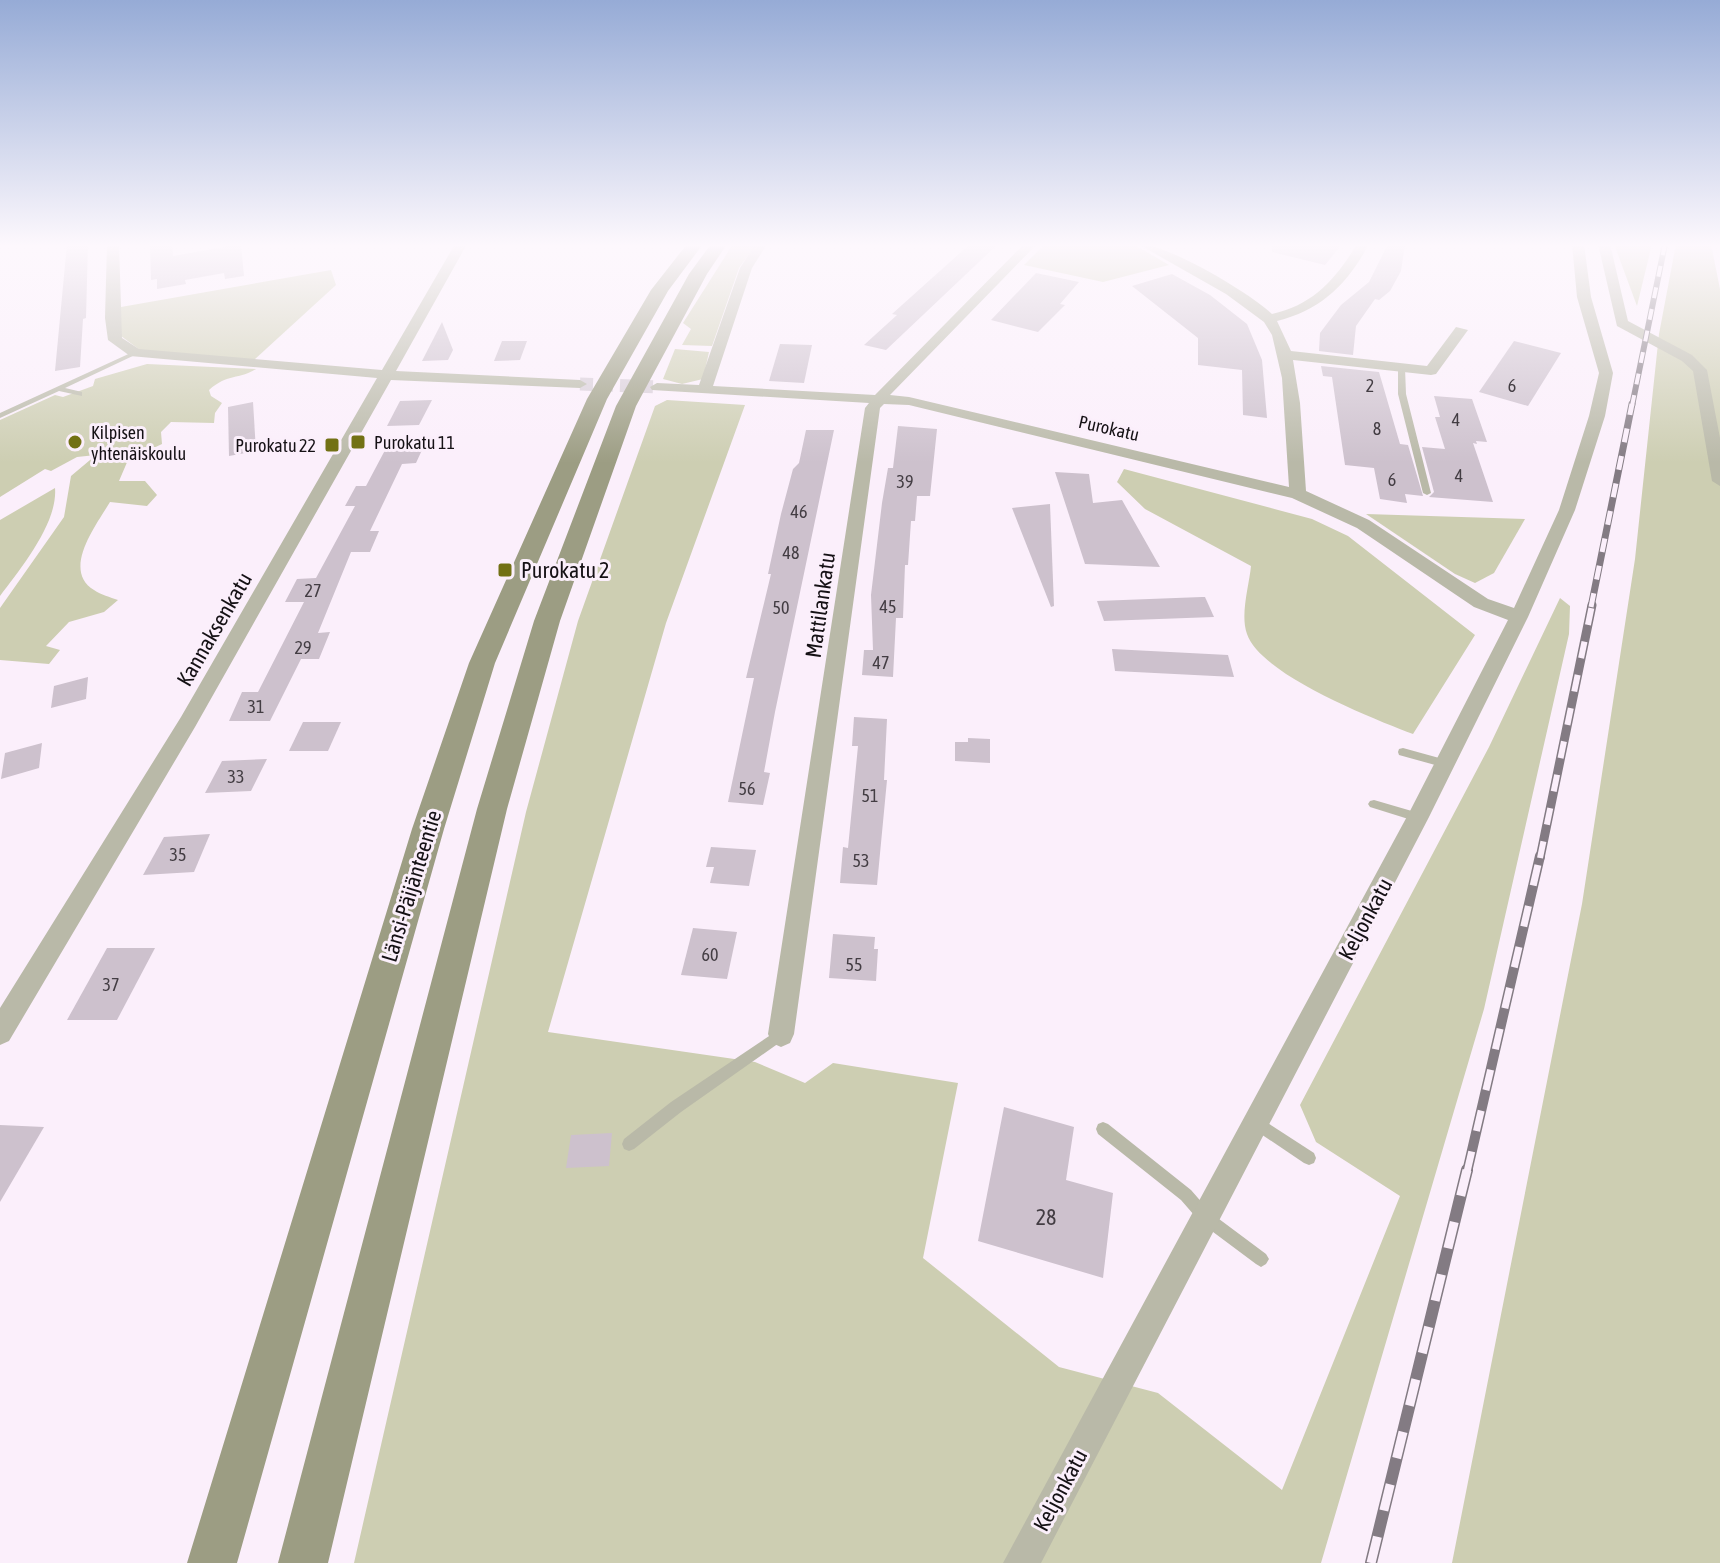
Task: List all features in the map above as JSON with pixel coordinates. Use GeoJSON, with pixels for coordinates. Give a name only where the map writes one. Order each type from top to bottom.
{"type":"FeatureCollection","features":[{"type":"Feature","properties":{"kind":"main road","name":"Länsi-Päijänteentie"},"geometry":{"type":"LineString","coordinates":[[212,1563],[423,844],[482,663],[597,399],[644,317]]}},
{"type":"Feature","properties":{"kind":"main road"},"geometry":{"type":"LineString","coordinates":[[303,1563],[492,809],[547,621],[626,406],[674,317]]}},
{"type":"Feature","properties":{"kind":"street"},"geometry":{"type":"LineString","coordinates":[[112,317],[115,340],[135,353],[387,375],[580,384]]}},
{"type":"Feature","properties":{"kind":"street","name":"Kannaksenkatu"},"geometry":{"type":"LineString","coordinates":[[0,1032],[188,722],[420,317]]}},
{"type":"Feature","properties":{"kind":"street"},"geometry":{"type":"LineString","coordinates":[[705,389],[729,317]]}},
{"type":"Feature","properties":{"kind":"street"},"geometry":{"type":"LineString","coordinates":[[878,398],[959,317]]}},
{"type":"Feature","properties":{"kind":"street"},"geometry":{"type":"LineString","coordinates":[[1267,317],[1287,355],[1298,494]]}},
{"type":"Feature","properties":{"kind":"street"},"geometry":{"type":"LineString","coordinates":[[1270,319],[1279,317]]}},
{"type":"Feature","properties":{"kind":"street","name":"Keljonkatu"},"geometry":{"type":"LineString","coordinates":[[1021,1563],[1446,764],[1519,617],[1567,510],[1597,416],[1606,373],[1590,317]]}},
{"type":"Feature","properties":{"kind":"street"},"geometry":{"type":"LineString","coordinates":[[1621,317],[1622,323],[1687,358],[1700,370],[1720,481]]}},
{"type":"Feature","properties":{"kind":"street"},"geometry":{"type":"LineString","coordinates":[[1287,355],[1431,371],[1461,330]]}},
{"type":"Feature","properties":{"kind":"street","name":"Purokatu"},"geometry":{"type":"LineString","coordinates":[[657,387],[909,401],[1298,494],[1363,524],[1481,603],[1519,617]]}},
{"type":"Feature","properties":{"kind":"street","name":"Mattilankatu"},"geometry":{"type":"LineString","coordinates":[[781,1034],[873,408],[878,398]]}},
{"type":"Feature","properties":{"kind":"lane"},"geometry":{"type":"LineString","coordinates":[[0,416],[135,353]]}},
{"type":"Feature","properties":{"kind":"lane"},"geometry":{"type":"LineString","coordinates":[[1401,368],[1402,394],[1427,493]]}},
{"type":"Feature","properties":{"kind":"lane"},"geometry":{"type":"LineString","coordinates":[[58,389],[79,394]]}},
{"type":"Feature","properties":{"kind":"lane"},"geometry":{"type":"LineString","coordinates":[[1403,752],[1446,764]]}},
{"type":"Feature","properties":{"kind":"lane"},"geometry":{"type":"LineString","coordinates":[[1374,804],[1418,817]]}},
{"type":"Feature","properties":{"kind":"lane"},"geometry":{"type":"LineString","coordinates":[[629,1144],[676,1107],[781,1034]]}},
{"type":"Feature","properties":{"kind":"lane"},"geometry":{"type":"LineString","coordinates":[[1257,1123],[1309,1158]]}},
{"type":"Feature","properties":{"kind":"lane"},"geometry":{"type":"LineString","coordinates":[[1103,1129],[1186,1195],[1206,1218],[1261,1259]]}},
{"type":"Feature","properties":{"kind":"green space"},"geometry":{"type":"Polygon","coordinates":[[[121,317],[301,317],[253,361],[140,350],[121,336],[121,317]]]}},
{"type":"Feature","properties":{"kind":"green space"},"geometry":{"type":"Polygon","coordinates":[[[687,317],[722,317],[712,346],[682,345],[691,329],[683,323],[687,317]]]}},
{"type":"Feature","properties":{"kind":"green space"},"geometry":{"type":"Polygon","coordinates":[[[1662,317],[1720,317],[1720,1563],[1452,1563],[1582,904],[1635,559],[1662,317]]]}},
{"type":"Feature","properties":{"kind":"green space"},"geometry":{"type":"Polygon","coordinates":[[[675,349],[709,352],[703,379],[682,384],[663,379],[675,349]]]}},
{"type":"Feature","properties":{"kind":"green space"},"geometry":{"type":"Polygon","coordinates":[[[147,364],[256,369],[222,381],[209,390],[211,396],[222,403],[215,413],[214,423],[171,422],[161,432],[162,444],[128,460],[119,481],[145,481],[157,495],[147,506],[110,502],[91,534],[81,559],[85,581],[97,592],[118,600],[104,612],[69,622],[46,646],[60,650],[49,664],[0,660],[0,608],[64,517],[71,476],[96,455],[77,457],[51,471],[45,469],[0,497],[0,420],[55,395],[63,397],[93,386],[95,379],[147,364]]]}},
{"type":"Feature","properties":{"kind":"green space"},"geometry":{"type":"Polygon","coordinates":[[[667,400],[745,405],[666,623],[548,1032],[755,1062],[805,1083],[833,1063],[958,1083],[923,1258],[1059,1367],[1158,1393],[1282,1490],[1400,1196],[1316,1142],[1300,1105],[1489,747],[1560,598],[1570,606],[1569,634],[1484,1009],[1321,1563],[354,1563],[526,812],[578,621],[655,406],[667,400]]]}},
{"type":"Feature","properties":{"kind":"green space"},"geometry":{"type":"Polygon","coordinates":[[[1124,469],[1312,519],[1348,536],[1475,635],[1413,734],[1321,694],[1273,665],[1257,649],[1245,626],[1251,566],[1145,509],[1117,482],[1124,469]]]}},
{"type":"Feature","properties":{"kind":"green space"},"geometry":{"type":"Polygon","coordinates":[[[55,488],[51,516],[44,530],[0,596],[0,520],[55,488]]]}},
{"type":"Feature","properties":{"kind":"green space"},"geometry":{"type":"Polygon","coordinates":[[[1366,514],[1525,519],[1494,573],[1475,583],[1455,574],[1366,514]]]}},
{"type":"Feature","properties":{"kind":"building"},"geometry":{"type":"Polygon","coordinates":[[[60,317],[86,317],[83,319],[80,367],[55,371],[60,317]]]}},
{"type":"Feature","properties":{"kind":"building"},"geometry":{"type":"Polygon","coordinates":[[[895,317],[921,317],[886,350],[864,345],[895,317]]]}},
{"type":"Feature","properties":{"kind":"building"},"geometry":{"type":"Polygon","coordinates":[[[994,317],[1053,317],[1038,332],[991,320],[994,317]]]}},
{"type":"Feature","properties":{"kind":"building"},"geometry":{"type":"Polygon","coordinates":[[[1171,317],[1238,317],[1247,324],[1262,360],[1267,418],[1243,415],[1242,370],[1198,365],[1198,338],[1171,317]]]}},
{"type":"Feature","properties":{"kind":"building"},"geometry":{"type":"Polygon","coordinates":[[[1332,317],[1362,317],[1356,326],[1353,355],[1319,351],[1320,333],[1332,317]]]}},
{"type":"Feature","properties":{"kind":"building"},"geometry":{"type":"Polygon","coordinates":[[[442,322],[453,350],[448,360],[422,361],[442,322]]]}},
{"type":"Feature","properties":{"kind":"building"},"geometry":{"type":"Polygon","coordinates":[[[502,341],[527,341],[520,360],[494,361],[502,341]]]}},
{"type":"Feature","properties":{"kind":"building"},"geometry":{"type":"Polygon","coordinates":[[[1514,341],[1561,353],[1528,406],[1479,392],[1514,341]]]}},
{"type":"Feature","properties":{"kind":"building"},"geometry":{"type":"Polygon","coordinates":[[[780,344],[812,345],[804,383],[769,381],[780,344]]]}},
{"type":"Feature","properties":{"kind":"building"},"geometry":{"type":"Polygon","coordinates":[[[1321,366],[1379,372],[1400,444],[1408,445],[1423,496],[1405,494],[1407,503],[1380,499],[1374,468],[1345,465],[1332,377],[1323,376],[1321,366]]]}},
{"type":"Feature","properties":{"kind":"building"},"geometry":{"type":"Polygon","coordinates":[[[1434,396],[1472,399],[1487,442],[1473,443],[1493,502],[1429,497],[1434,492],[1422,447],[1445,449],[1435,417],[1440,417],[1434,396]]]}},
{"type":"Feature","properties":{"kind":"building"},"geometry":{"type":"Polygon","coordinates":[[[432,400],[419,425],[387,426],[400,401],[432,400]]]}},
{"type":"Feature","properties":{"kind":"building"},"geometry":{"type":"Polygon","coordinates":[[[253,402],[256,451],[229,456],[228,407],[253,402]]]}},
{"type":"Feature","properties":{"kind":"building"},"geometry":{"type":"Polygon","coordinates":[[[898,426],[937,429],[930,496],[917,496],[915,521],[911,521],[903,618],[896,618],[893,677],[862,675],[864,650],[873,650],[871,595],[882,503],[888,468],[893,468],[898,426]]]}},
{"type":"Feature","properties":{"kind":"building"},"geometry":{"type":"Polygon","coordinates":[[[806,430],[834,430],[775,712],[764,772],[770,773],[763,805],[728,802],[754,678],[746,678],[771,574],[768,574],[781,514],[793,469],[799,463],[806,430]]]}},
{"type":"Feature","properties":{"kind":"building"},"geometry":{"type":"Polygon","coordinates":[[[392,437],[428,437],[416,463],[402,464],[370,531],[379,531],[370,552],[351,552],[318,633],[330,632],[319,659],[301,659],[270,721],[229,721],[242,692],[258,692],[304,602],[285,602],[297,579],[316,578],[355,506],[345,506],[356,486],[366,486],[392,437]]]}},
{"type":"Feature","properties":{"kind":"building"},"geometry":{"type":"Polygon","coordinates":[[[1055,472],[1089,474],[1093,503],[1122,500],[1160,567],[1085,564],[1055,472]]]}},
{"type":"Feature","properties":{"kind":"building"},"geometry":{"type":"Polygon","coordinates":[[[1050,504],[1054,606],[1051,607],[1012,508],[1050,504]]]}},
{"type":"Feature","properties":{"kind":"building"},"geometry":{"type":"Polygon","coordinates":[[[1205,597],[1214,617],[1104,621],[1097,601],[1205,597]]]}},
{"type":"Feature","properties":{"kind":"building"},"geometry":{"type":"Polygon","coordinates":[[[1112,649],[1228,655],[1234,677],[1115,671],[1112,649]]]}},
{"type":"Feature","properties":{"kind":"building"},"geometry":{"type":"Polygon","coordinates":[[[88,677],[86,699],[51,708],[54,686],[88,677]]]}},
{"type":"Feature","properties":{"kind":"building"},"geometry":{"type":"Polygon","coordinates":[[[854,717],[887,719],[884,780],[887,780],[877,885],[840,883],[843,847],[848,848],[858,746],[852,746],[854,717]]]}},
{"type":"Feature","properties":{"kind":"building"},"geometry":{"type":"Polygon","coordinates":[[[303,722],[341,722],[328,751],[289,751],[303,722]]]}},
{"type":"Feature","properties":{"kind":"building"},"geometry":{"type":"Polygon","coordinates":[[[968,738],[990,739],[990,763],[955,761],[955,742],[968,742],[968,738]]]}},
{"type":"Feature","properties":{"kind":"building"},"geometry":{"type":"Polygon","coordinates":[[[42,743],[39,768],[1,779],[5,753],[42,743]]]}},
{"type":"Feature","properties":{"kind":"building"},"geometry":{"type":"Polygon","coordinates":[[[267,759],[251,791],[205,793],[222,761],[267,759]]]}},
{"type":"Feature","properties":{"kind":"building"},"geometry":{"type":"Polygon","coordinates":[[[210,834],[194,872],[143,875],[164,837],[210,834]]]}},
{"type":"Feature","properties":{"kind":"building"},"geometry":{"type":"Polygon","coordinates":[[[711,847],[756,850],[749,886],[710,883],[714,867],[706,867],[711,847]]]}},
{"type":"Feature","properties":{"kind":"building"},"geometry":{"type":"Polygon","coordinates":[[[693,928],[737,932],[727,979],[681,975],[693,928]]]}},
{"type":"Feature","properties":{"kind":"building"},"geometry":{"type":"Polygon","coordinates":[[[833,934],[875,937],[874,949],[878,949],[876,981],[829,978],[833,934]]]}},
{"type":"Feature","properties":{"kind":"building"},"geometry":{"type":"Polygon","coordinates":[[[107,948],[155,948],[117,1020],[67,1020],[107,948]]]}},
{"type":"Feature","properties":{"kind":"building"},"geometry":{"type":"Polygon","coordinates":[[[1004,1107],[1074,1127],[1066,1180],[1113,1193],[1103,1278],[978,1241],[1004,1107]]]}},
{"type":"Feature","properties":{"kind":"building"},"geometry":{"type":"Polygon","coordinates":[[[0,1125],[44,1127],[0,1202],[0,1125]]]}},
{"type":"Feature","properties":{"kind":"building"},"geometry":{"type":"Polygon","coordinates":[[[612,1133],[609,1166],[566,1168],[571,1135],[612,1133]]]}},
{"type":"Feature","properties":{"kind":"tunnel"},"geometry":{"type":"LineString","coordinates":[[580,384],[657,387]]}},
{"type":"Feature","properties":{"kind":"railway"},"geometry":{"type":"LineString","coordinates":[[1632,406],[1650,317]]}},
{"type":"Feature","properties":{"kind":"railway"},"geometry":{"type":"LineString","coordinates":[[1591,607],[1632,404]]}},
{"type":"Feature","properties":{"kind":"railway"},"geometry":{"type":"LineString","coordinates":[[1540,858],[1592,605]]}},
{"type":"Feature","properties":{"kind":"railway"},"geometry":{"type":"LineString","coordinates":[[1467,1172],[1540,856]]}},
{"type":"Feature","properties":{"kind":"railway"},"geometry":{"type":"LineString","coordinates":[[1371,1563],[1467,1170]]}},
{"type":"Feature","properties":{"kind":"place","name":"Kilpisen yhtenäiskoulu"},"geometry":{"type":"Point","coordinates":[75,442]}},
{"type":"Feature","properties":{"kind":"place","name":"Purokatu 11"},"geometry":{"type":"Point","coordinates":[358,442]}},
{"type":"Feature","properties":{"kind":"place","name":"Purokatu 22"},"geometry":{"type":"Point","coordinates":[332,445]}},
{"type":"Feature","properties":{"kind":"place","name":"Purokatu 2"},"geometry":{"type":"Point","coordinates":[505,570]}}]}
